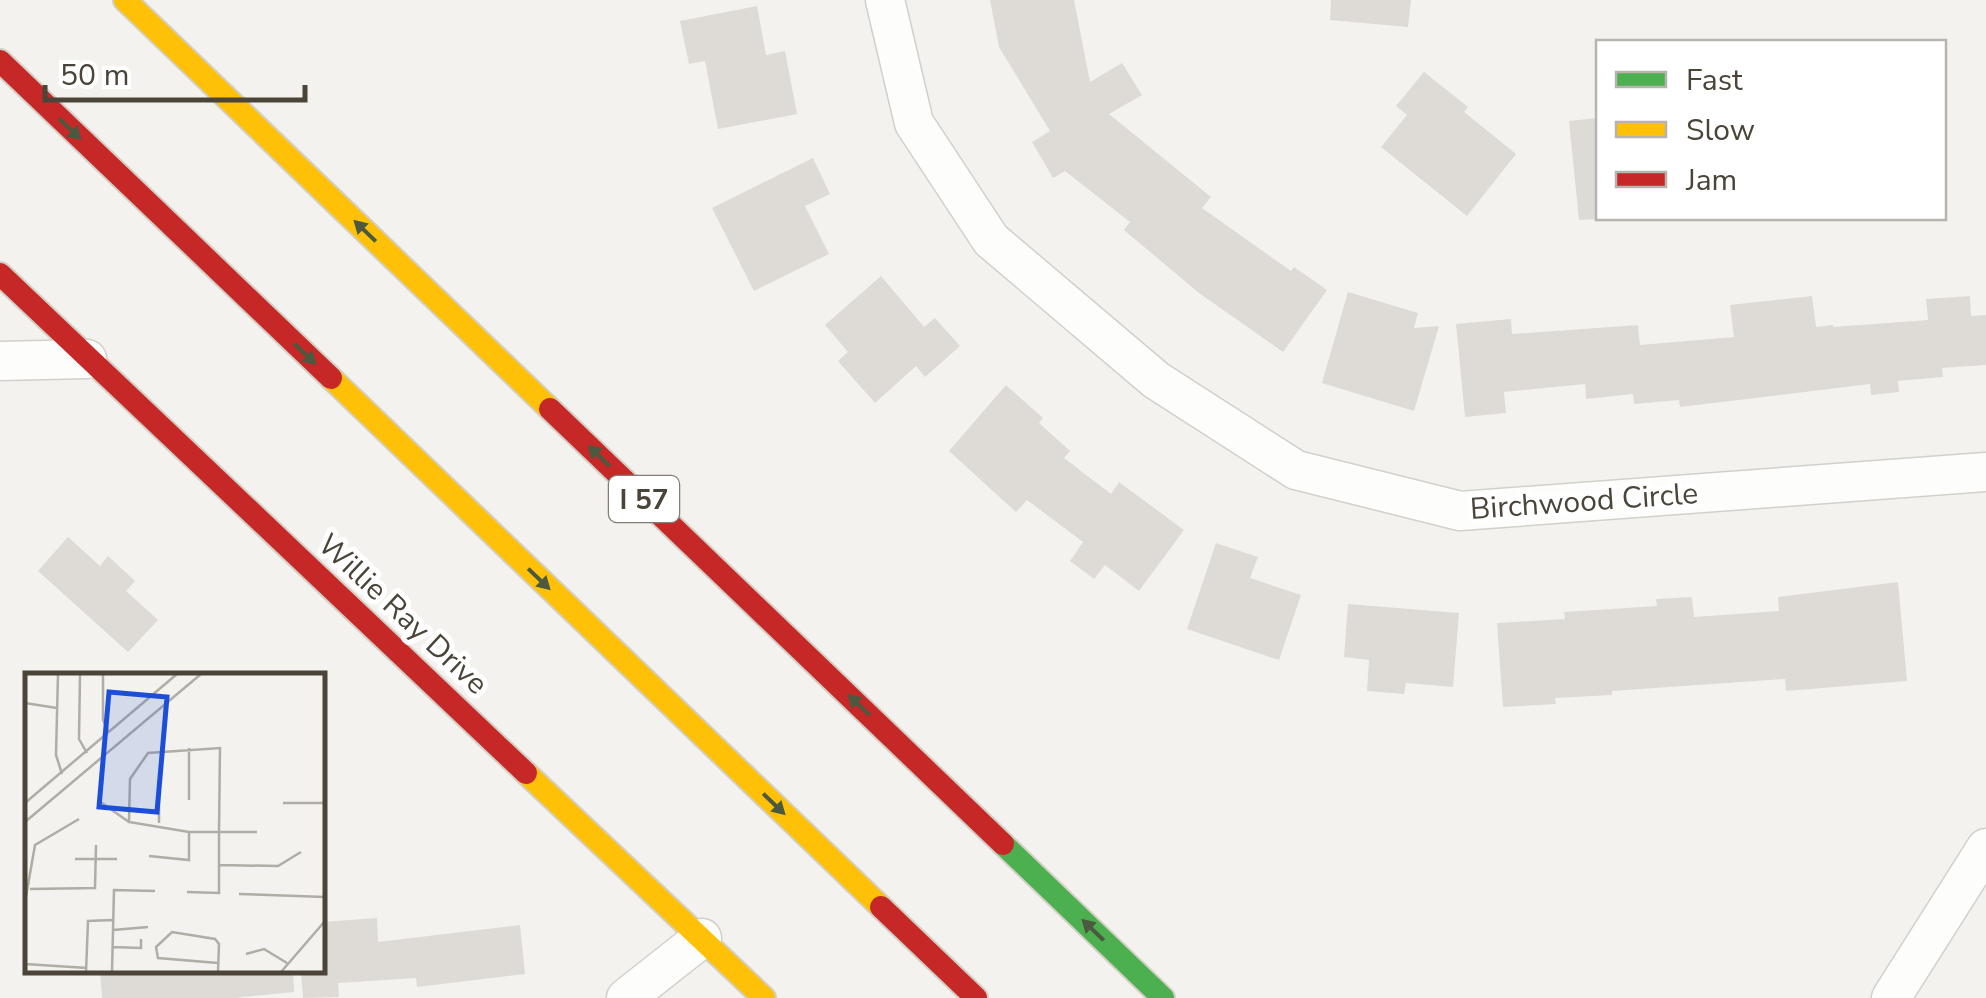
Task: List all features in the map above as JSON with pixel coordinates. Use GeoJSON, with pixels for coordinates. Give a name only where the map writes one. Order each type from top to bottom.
{"type":"FeatureCollection","features":[{"type":"Feature","properties":{"kind":"main road","name":"I 57"},"geometry":{"type":"LineString","coordinates":[[124,0],[1163,998]]}},
{"type":"Feature","properties":{"kind":"main road"},"geometry":{"type":"LineString","coordinates":[[0,62],[976,998]]}},
{"type":"Feature","properties":{"kind":"main road","name":"Willie Ray Drive"},"geometry":{"type":"LineString","coordinates":[[0,274],[764,998]]}},
{"type":"Feature","properties":{"kind":"street","name":"Birchwood Circle"},"geometry":{"type":"LineString","coordinates":[[884,0],[914,123],[991,240],[1156,380],[1296,470],[1460,512],[1986,472]]}},
{"type":"Feature","properties":{"kind":"street"},"geometry":{"type":"LineString","coordinates":[[0,361],[87,358]]}},
{"type":"Feature","properties":{"kind":"street"},"geometry":{"type":"LineString","coordinates":[[1892,998],[1986,848]]}},
{"type":"Feature","properties":{"kind":"street"},"geometry":{"type":"LineString","coordinates":[[626,998],[702,938]]}},
{"type":"Feature","properties":{"kind":"building"},"geometry":{"type":"Polygon","coordinates":[[[990,0],[1074,0],[1090,82],[1122,63],[1142,95],[1109,114],[1211,197],[1202,208],[1291,271],[1294,267],[1327,290],[1283,352],[1199,293],[1124,230],[1130,222],[1065,171],[1053,178],[1032,142],[1050,131],[999,47],[990,0]]]}},
{"type":"Feature","properties":{"kind":"building"},"geometry":{"type":"Polygon","coordinates":[[[1331,0],[1411,0],[1408,27],[1330,20],[1331,0]]]}},
{"type":"Feature","properties":{"kind":"building"},"geometry":{"type":"Polygon","coordinates":[[[757,6],[766,55],[785,51],[797,114],[718,129],[705,61],[689,64],[680,21],[757,6]]]}},
{"type":"Feature","properties":{"kind":"building"},"geometry":{"type":"Polygon","coordinates":[[[1424,72],[1468,107],[1464,112],[1516,154],[1467,216],[1381,147],[1407,115],[1396,106],[1424,72]]]}},
{"type":"Feature","properties":{"kind":"building"},"geometry":{"type":"Polygon","coordinates":[[[1596,118],[1596,219],[1579,220],[1569,121],[1596,118]]]}},
{"type":"Feature","properties":{"kind":"building"},"geometry":{"type":"Polygon","coordinates":[[[813,158],[830,194],[805,206],[829,254],[754,291],[712,208],[813,158]]]}},
{"type":"Feature","properties":{"kind":"building"},"geometry":{"type":"Polygon","coordinates":[[[881,276],[924,327],[935,318],[960,346],[925,377],[916,366],[875,403],[838,361],[848,352],[825,325],[881,276]]]}},
{"type":"Feature","properties":{"kind":"building"},"geometry":{"type":"Polygon","coordinates":[[[1348,292],[1418,313],[1414,328],[1439,326],[1414,411],[1322,383],[1348,292]]]}},
{"type":"Feature","properties":{"kind":"building"},"geometry":{"type":"Polygon","coordinates":[[[1812,296],[1816,327],[1833,327],[1928,320],[1926,299],[1970,296],[1971,316],[1986,315],[1986,365],[1942,368],[1943,377],[1898,381],[1899,392],[1871,395],[1870,384],[1680,407],[1679,400],[1634,404],[1633,394],[1586,399],[1585,384],[1504,392],[1506,413],[1465,417],[1456,324],[1511,319],[1512,334],[1638,325],[1640,345],[1734,337],[1730,305],[1812,296]]]}},
{"type":"Feature","properties":{"kind":"building"},"geometry":{"type":"Polygon","coordinates":[[[1006,385],[1043,418],[1039,423],[1070,451],[1064,458],[1111,494],[1119,482],[1184,530],[1139,591],[1105,565],[1094,579],[1070,561],[1083,542],[1027,500],[1016,512],[949,451],[1006,385]]]}},
{"type":"Feature","properties":{"kind":"building"},"geometry":{"type":"Polygon","coordinates":[[[68,537],[100,566],[108,556],[135,581],[126,591],[158,620],[128,652],[38,571],[68,537]]]}},
{"type":"Feature","properties":{"kind":"building"},"geometry":{"type":"Polygon","coordinates":[[[1216,543],[1258,557],[1250,578],[1301,595],[1279,660],[1187,629],[1216,543]]]}},
{"type":"Feature","properties":{"kind":"building"},"geometry":{"type":"Polygon","coordinates":[[[1898,582],[1907,681],[1786,691],[1785,679],[1612,691],[1612,695],[1555,698],[1556,704],[1503,707],[1497,623],[1565,619],[1564,612],[1657,606],[1656,599],[1692,597],[1694,617],[1779,611],[1778,597],[1898,582]]]}},
{"type":"Feature","properties":{"kind":"building"},"geometry":{"type":"Polygon","coordinates":[[[1348,604],[1459,613],[1453,687],[1406,683],[1404,694],[1367,691],[1369,660],[1344,657],[1348,604]]]}},
{"type":"Feature","properties":{"kind":"building"},"geometry":{"type":"Polygon","coordinates":[[[377,918],[378,942],[520,925],[525,974],[417,987],[416,978],[338,983],[339,997],[303,998],[301,973],[325,973],[325,922],[377,918]]]}},
{"type":"Feature","properties":{"kind":"building"},"geometry":{"type":"Polygon","coordinates":[[[100,973],[293,973],[294,992],[235,998],[102,998],[100,973]]]}},
{"type":"Feature","properties":{"kind":"traffic: fast"},"geometry":{"type":"LineString","coordinates":[[1003,844],[1163,998]]}},
{"type":"Feature","properties":{"kind":"traffic: slow"},"geometry":{"type":"LineString","coordinates":[[125,0],[550,409]]}},
{"type":"Feature","properties":{"kind":"traffic: slow"},"geometry":{"type":"LineString","coordinates":[[331,378],[881,907]]}},
{"type":"Feature","properties":{"kind":"traffic: slow"},"geometry":{"type":"LineString","coordinates":[[526,773],[764,998]]}},
{"type":"Feature","properties":{"kind":"traffic: jam"},"geometry":{"type":"LineString","coordinates":[[0,61],[331,378]]}},
{"type":"Feature","properties":{"kind":"traffic: jam"},"geometry":{"type":"LineString","coordinates":[[0,274],[526,773]]}},
{"type":"Feature","properties":{"kind":"traffic: jam"},"geometry":{"type":"LineString","coordinates":[[550,409],[1003,844]]}},
{"type":"Feature","properties":{"kind":"traffic: jam"},"geometry":{"type":"LineString","coordinates":[[881,907],[976,998]]}}]}
